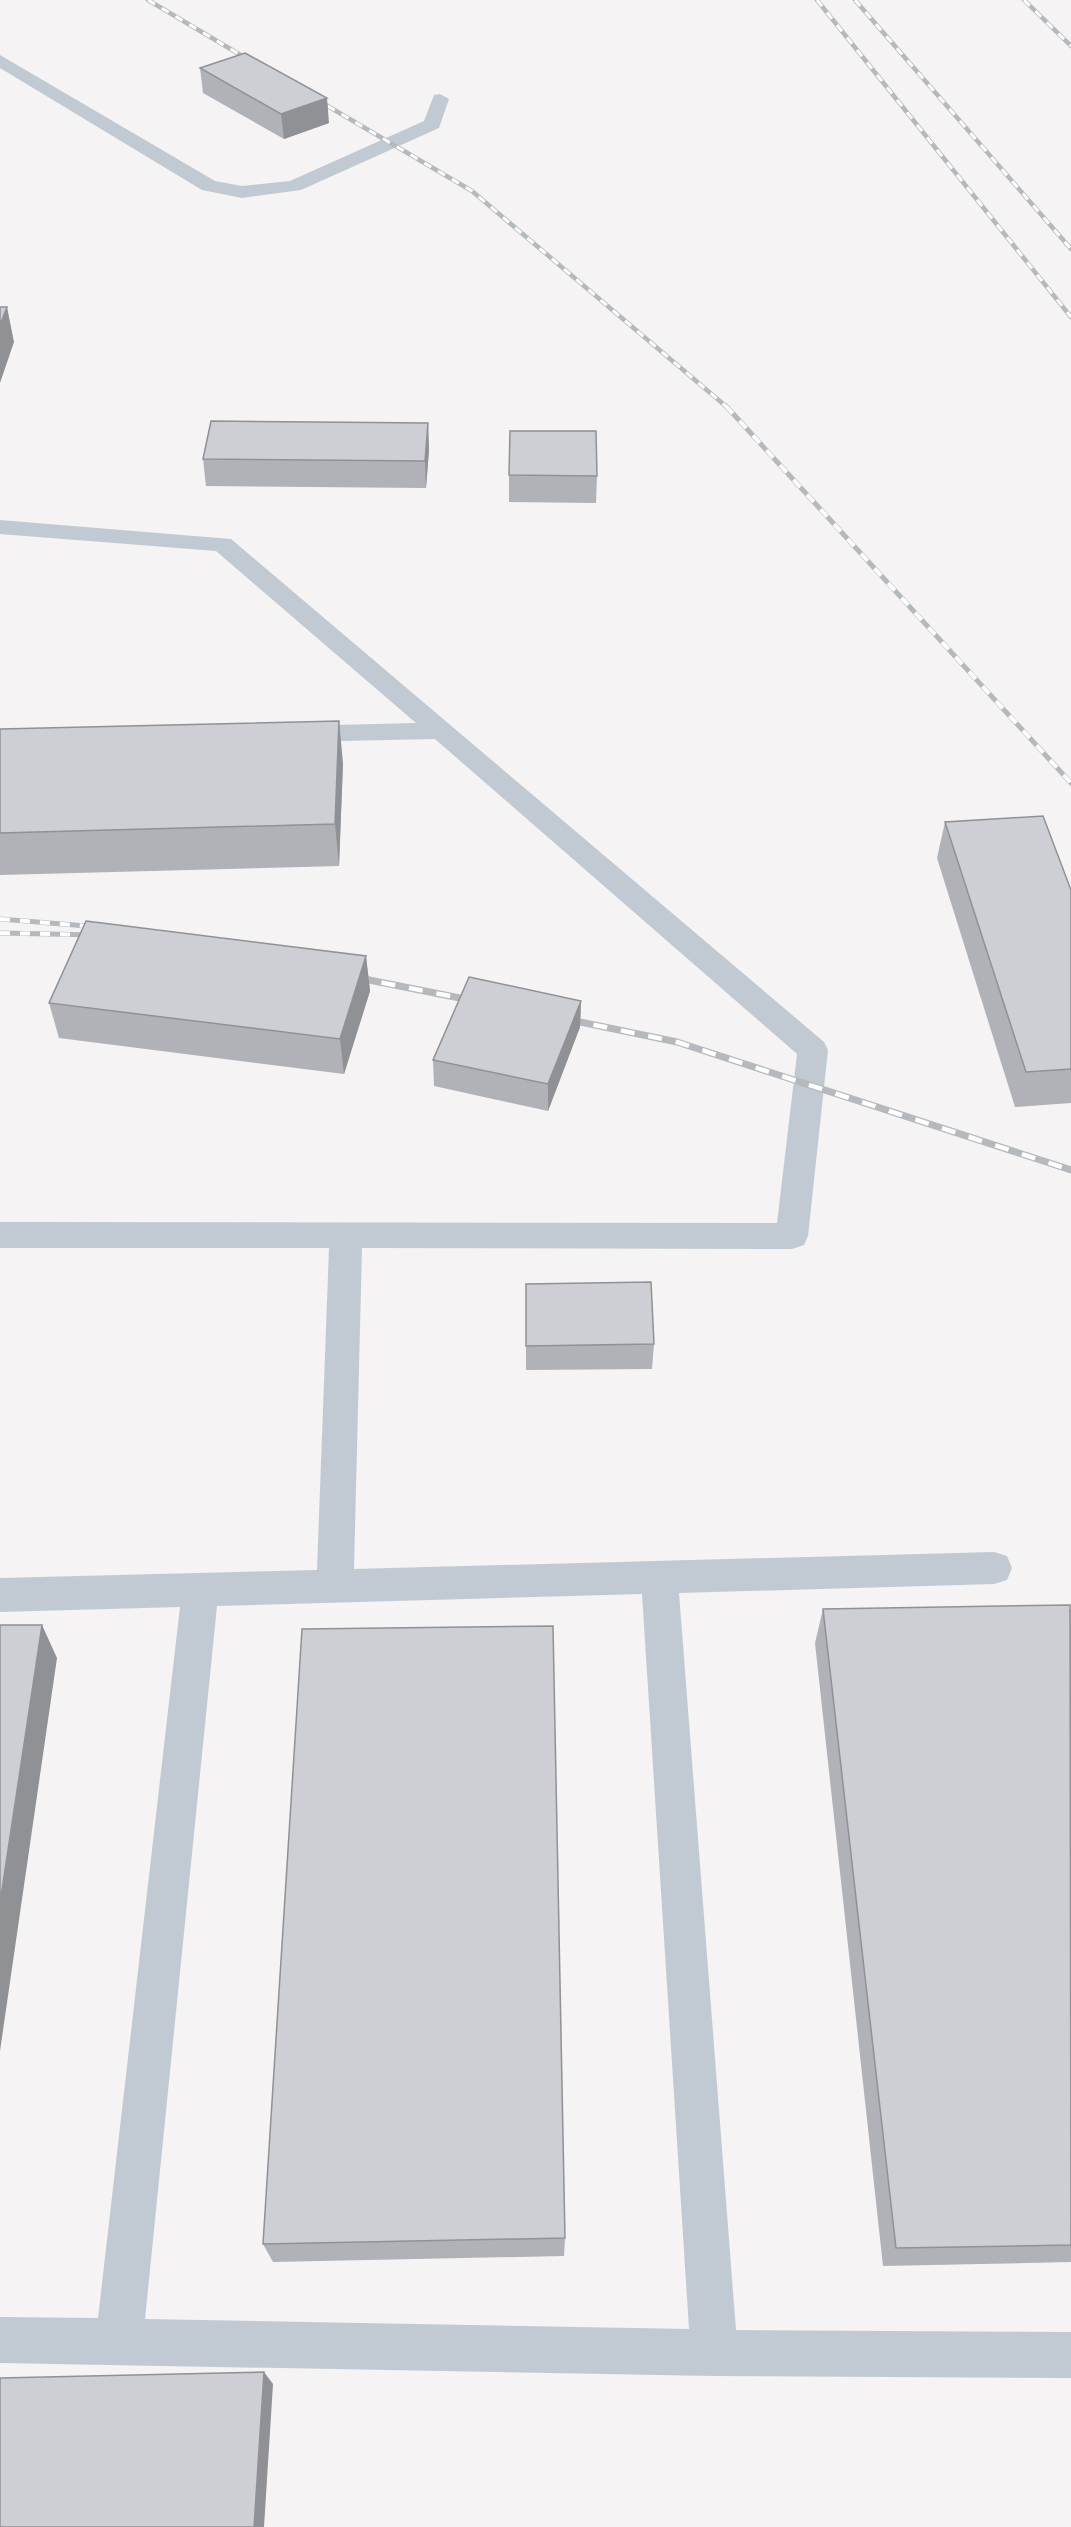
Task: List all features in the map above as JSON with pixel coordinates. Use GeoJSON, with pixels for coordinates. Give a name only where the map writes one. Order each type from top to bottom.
{"type":"FeatureCollection","features":[{"type":"Feature","properties":{"kind":"lane"},"geometry":{"type":"LineString","coordinates":[[0,60],[209,186],[242,192],[294,186],[432,124],[440,99]]}},
{"type":"Feature","properties":{"kind":"lane"},"geometry":{"type":"LineString","coordinates":[[0,527],[222,544],[813,1050],[792,1236],[0,1234]]}},
{"type":"Feature","properties":{"kind":"lane"},"geometry":{"type":"LineString","coordinates":[[274,735],[441,731]]}},
{"type":"Feature","properties":{"kind":"lane"},"geometry":{"type":"LineString","coordinates":[[335,1586],[345,1235]]}},
{"type":"Feature","properties":{"kind":"lane"},"geometry":{"type":"LineString","coordinates":[[0,1595],[994,1568]]}},
{"type":"Feature","properties":{"kind":"lane"},"geometry":{"type":"LineString","coordinates":[[659,1578],[714,2353]]}},
{"type":"Feature","properties":{"kind":"lane"},"geometry":{"type":"LineString","coordinates":[[119,2342],[200,1590]]}},
{"type":"Feature","properties":{"kind":"lane"},"geometry":{"type":"LineString","coordinates":[[0,2340],[714,2353],[1071,2355]]}},
{"type":"Feature","properties":{"kind":"building"},"geometry":{"type":"Polygon","coordinates":[[[245,53],[327,98],[281,114],[200,68],[245,53]]]}},
{"type":"Feature","properties":{"kind":"building"},"geometry":{"type":"Polygon","coordinates":[[[0,307],[7,307],[0,325],[0,307]]]}},
{"type":"Feature","properties":{"kind":"building"},"geometry":{"type":"Polygon","coordinates":[[[211,421],[428,423],[425,461],[203,459],[211,421]]]}},
{"type":"Feature","properties":{"kind":"building"},"geometry":{"type":"Polygon","coordinates":[[[510,431],[596,431],[597,476],[509,475],[510,431]]]}},
{"type":"Feature","properties":{"kind":"building"},"geometry":{"type":"Polygon","coordinates":[[[339,721],[335,824],[0,833],[0,729],[339,721]]]}},
{"type":"Feature","properties":{"kind":"building"},"geometry":{"type":"Polygon","coordinates":[[[1043,816],[1071,890],[1071,1069],[1026,1072],[945,822],[1043,816]]]}},
{"type":"Feature","properties":{"kind":"building"},"geometry":{"type":"Polygon","coordinates":[[[86,921],[366,956],[340,1039],[49,1003],[86,921]]]}},
{"type":"Feature","properties":{"kind":"building"},"geometry":{"type":"Polygon","coordinates":[[[469,977],[581,1001],[548,1084],[433,1060],[469,977]]]}},
{"type":"Feature","properties":{"kind":"building"},"geometry":{"type":"Polygon","coordinates":[[[651,1282],[654,1344],[526,1346],[526,1284],[651,1282]]]}},
{"type":"Feature","properties":{"kind":"building"},"geometry":{"type":"Polygon","coordinates":[[[1070,1605],[1071,2245],[896,2248],[823,1609],[1070,1605]]]}},
{"type":"Feature","properties":{"kind":"building"},"geometry":{"type":"Polygon","coordinates":[[[0,1625],[42,1625],[0,1903],[0,1625]]]}},
{"type":"Feature","properties":{"kind":"building"},"geometry":{"type":"Polygon","coordinates":[[[553,1626],[565,2238],[263,2244],[302,1629],[553,1626]]]}},
{"type":"Feature","properties":{"kind":"building"},"geometry":{"type":"Polygon","coordinates":[[[264,2372],[254,2527],[0,2527],[0,2378],[264,2372]]]}},
{"type":"Feature","properties":{"kind":"railway"},"geometry":{"type":"LineString","coordinates":[[148,0],[254,63]]}},
{"type":"Feature","properties":{"kind":"railway"},"geometry":{"type":"LineString","coordinates":[[817,0],[1071,317]]}},
{"type":"Feature","properties":{"kind":"railway"},"geometry":{"type":"LineString","coordinates":[[855,0],[1071,249]]}},
{"type":"Feature","properties":{"kind":"railway"},"geometry":{"type":"LineString","coordinates":[[1024,0],[1071,46]]}},
{"type":"Feature","properties":{"kind":"railway"},"geometry":{"type":"LineString","coordinates":[[314,98],[472,191],[727,407]]}},
{"type":"Feature","properties":{"kind":"railway"},"geometry":{"type":"LineString","coordinates":[[727,407],[1071,783]]}},
{"type":"Feature","properties":{"kind":"railway"},"geometry":{"type":"LineString","coordinates":[[0,919],[99,927]]}},
{"type":"Feature","properties":{"kind":"railway"},"geometry":{"type":"LineString","coordinates":[[0,933],[97,935]]}},
{"type":"Feature","properties":{"kind":"railway"},"geometry":{"type":"LineString","coordinates":[[354,977],[475,1001]]}},
{"type":"Feature","properties":{"kind":"railway"},"geometry":{"type":"LineString","coordinates":[[566,1019],[677,1042],[1071,1170]]}}]}
